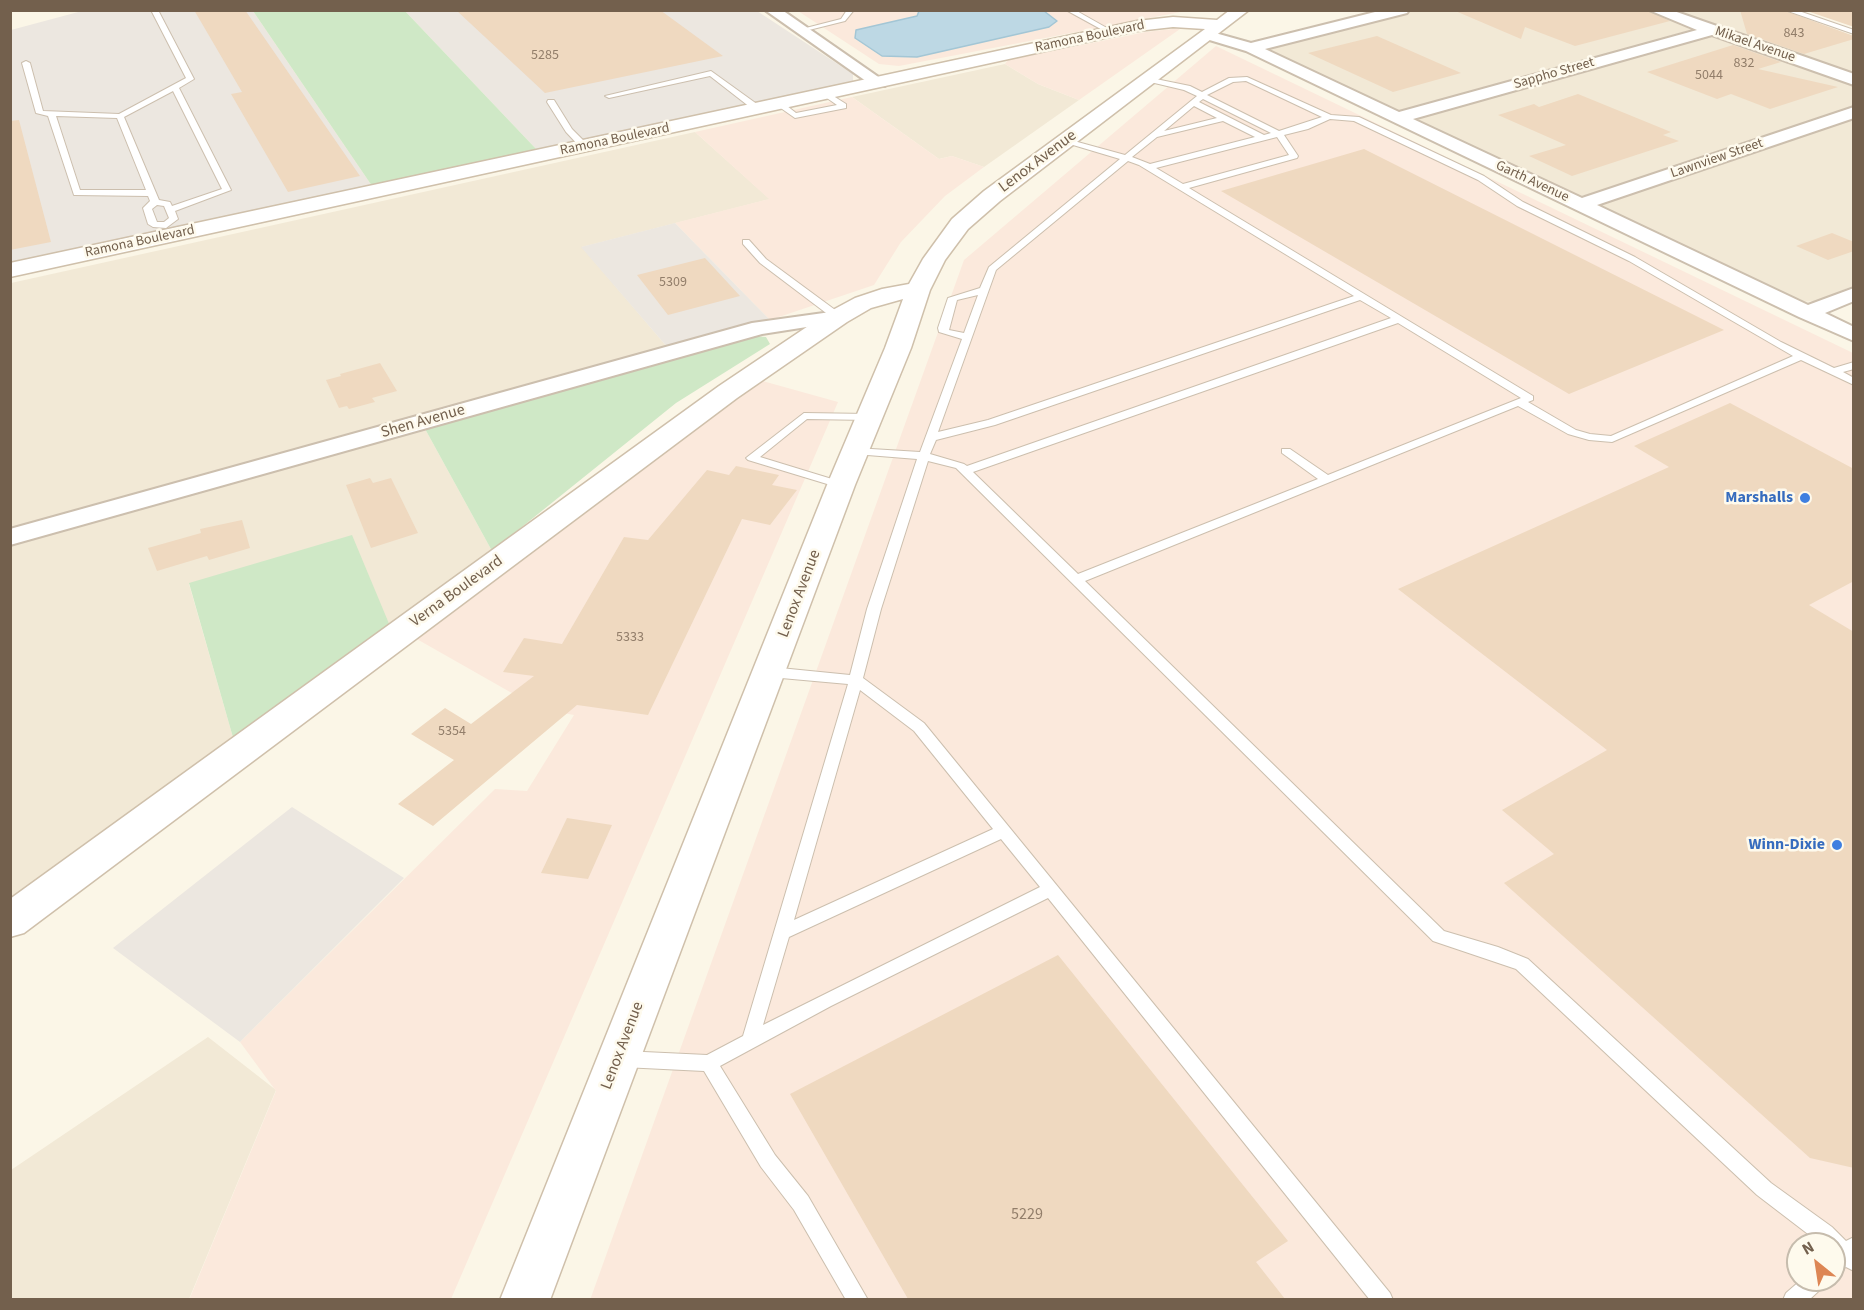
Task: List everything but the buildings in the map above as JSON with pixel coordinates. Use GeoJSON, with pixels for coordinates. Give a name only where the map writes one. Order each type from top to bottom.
{"type":"FeatureCollection","features":[{"type":"Feature","properties":{"kind":"street"},"geometry":{"type":"LineString","coordinates":[[772,10],[879,83]]}},
{"type":"Feature","properties":{"kind":"street"},"geometry":{"type":"LineString","coordinates":[[1251,48],[1402,10]]}},
{"type":"Feature","properties":{"kind":"street","name":"Mikael Avenue"},"geometry":{"type":"LineString","coordinates":[[1656,10],[1854,80]]}},
{"type":"Feature","properties":{"kind":"street","name":"Ramona Boulevard"},"geometry":{"type":"LineString","coordinates":[[10,270],[169,230],[584,146],[1110,32],[1173,22],[1224,23]]}},
{"type":"Feature","properties":{"kind":"street","name":"Garth Avenue"},"geometry":{"type":"LineString","coordinates":[[1224,23],[1251,48],[1854,335]]}},
{"type":"Feature","properties":{"kind":"street","name":"Lenox Avenue"},"geometry":{"type":"LineString","coordinates":[[525,1299],[841,485],[898,348],[918,290],[934,259],[960,224],[1011,180],[1224,23]]}},
{"type":"Feature","properties":{"kind":"street","name":"Sappho Street"},"geometry":{"type":"LineString","coordinates":[[1396,118],[1712,30]]}},
{"type":"Feature","properties":{"kind":"street","name":"Lawnview Street"},"geometry":{"type":"LineString","coordinates":[[1580,205],[1854,112]]}},
{"type":"Feature","properties":{"kind":"street","name":"Verna Boulevard"},"geometry":{"type":"LineString","coordinates":[[10,921],[728,392],[838,317],[877,298],[918,290]]}},
{"type":"Feature","properties":{"kind":"street"},"geometry":{"type":"LineString","coordinates":[[1806,313],[1854,294]]}},
{"type":"Feature","properties":{"kind":"street","name":"Shen Avenue"},"geometry":{"type":"LineString","coordinates":[[10,537],[760,328],[838,317]]}},
{"type":"Feature","properties":{"kind":"lane"},"geometry":{"type":"LineString","coordinates":[[26,63],[40,114],[120,116],[190,79],[154,10]]}},
{"type":"Feature","properties":{"kind":"lane"},"geometry":{"type":"LineString","coordinates":[[801,30],[843,20],[850,10]]}},
{"type":"Feature","properties":{"kind":"lane"},"geometry":{"type":"LineString","coordinates":[[1069,10],[1110,32]]}},
{"type":"Feature","properties":{"kind":"lane"},"geometry":{"type":"LineString","coordinates":[[1788,10],[1854,32]]}},
{"type":"Feature","properties":{"kind":"lane"},"geometry":{"type":"LineString","coordinates":[[609,96],[711,73],[758,109]]}},
{"type":"Feature","properties":{"kind":"lane"},"geometry":{"type":"LineString","coordinates":[[1149,79],[1187,88],[1204,95],[1279,134],[1294,156],[1181,187]]}},
{"type":"Feature","properties":{"kind":"lane"},"geometry":{"type":"LineString","coordinates":[[750,1041],[856,680],[874,609],[924,456],[992,269],[1204,95],[1232,80],[1247,79],[1329,117],[1356,119],[1481,178],[1520,204],[1632,259],[1801,356],[1854,382]]}},
{"type":"Feature","properties":{"kind":"lane"},"geometry":{"type":"LineString","coordinates":[[170,210],[227,190],[175,87]]}},
{"type":"Feature","properties":{"kind":"lane"},"geometry":{"type":"LineString","coordinates":[[551,102],[569,130],[584,146]]}},
{"type":"Feature","properties":{"kind":"lane"},"geometry":{"type":"LineString","coordinates":[[1194,103],[1261,137]]}},
{"type":"Feature","properties":{"kind":"lane"},"geometry":{"type":"LineString","coordinates":[[51,114],[77,193],[153,197],[167,204],[170,210],[174,219],[169,230],[153,224],[147,208],[153,197]]}},
{"type":"Feature","properties":{"kind":"lane"},"geometry":{"type":"LineString","coordinates":[[120,116],[153,197]]}},
{"type":"Feature","properties":{"kind":"lane"},"geometry":{"type":"LineString","coordinates":[[1149,167],[1261,137],[1305,128],[1329,117]]}},
{"type":"Feature","properties":{"kind":"lane"},"geometry":{"type":"LineString","coordinates":[[1155,136],[1224,118]]}},
{"type":"Feature","properties":{"kind":"lane"},"geometry":{"type":"LineString","coordinates":[[1066,140],[1129,158],[1149,167],[1529,398],[1076,580]]}},
{"type":"Feature","properties":{"kind":"lane"},"geometry":{"type":"LineString","coordinates":[[1481,178],[1506,170]]}},
{"type":"Feature","properties":{"kind":"lane"},"geometry":{"type":"LineString","coordinates":[[746,242],[763,261],[838,317]]}},
{"type":"Feature","properties":{"kind":"lane"},"geometry":{"type":"LineString","coordinates":[[968,337],[944,332],[943,328],[953,297],[985,290]]}},
{"type":"Feature","properties":{"kind":"lane"},"geometry":{"type":"LineString","coordinates":[[932,437],[991,423],[1362,296]]}},
{"type":"Feature","properties":{"kind":"lane"},"geometry":{"type":"LineString","coordinates":[[965,471],[1399,319]]}},
{"type":"Feature","properties":{"kind":"lane"},"geometry":{"type":"LineString","coordinates":[[1518,402],[1572,432],[1589,437],[1612,439],[1801,356]]}},
{"type":"Feature","properties":{"kind":"lane"},"geometry":{"type":"LineString","coordinates":[[1834,372],[1854,364]]}},
{"type":"Feature","properties":{"kind":"lane"},"geometry":{"type":"LineString","coordinates":[[841,485],[752,458],[804,416],[869,417]]}},
{"type":"Feature","properties":{"kind":"lane"},"geometry":{"type":"LineString","coordinates":[[855,451],[924,456],[960,466],[1439,936],[1498,954],[1522,964],[1764,1189],[1825,1234],[1847,1257]]}},
{"type":"Feature","properties":{"kind":"lane"},"geometry":{"type":"LineString","coordinates":[[1286,451],[1326,479]]}},
{"type":"Feature","properties":{"kind":"lane"},"geometry":{"type":"LineString","coordinates":[[770,672],[856,680],[919,727],[1383,1299]]}},
{"type":"Feature","properties":{"kind":"lane"},"geometry":{"type":"LineString","coordinates":[[782,933],[1003,831]]}},
{"type":"Feature","properties":{"kind":"lane"},"geometry":{"type":"LineString","coordinates":[[618,1059],[709,1063],[836,996],[1049,890]]}},
{"type":"Feature","properties":{"kind":"lane"},"geometry":{"type":"LineString","coordinates":[[709,1063],[768,1161],[801,1203],[858,1299]]}},
{"type":"Feature","properties":{"kind":"shaded area"},"geometry":{"type":"Polygon","coordinates":[[[1418,10],[1647,11],[1694,29],[1410,110],[1399,111],[1390,110],[1268,52],[1266,48],[1418,10]]]}},
{"type":"Feature","properties":{"kind":"shaded area"},"geometry":{"type":"Polygon","coordinates":[[[82,11],[253,11],[372,186],[11,264],[11,30],[82,11]]]}},
{"type":"Feature","properties":{"kind":"shaded area"},"geometry":{"type":"Polygon","coordinates":[[[405,11],[757,11],[853,74],[853,81],[836,87],[538,151],[405,11]]]}},
{"type":"Feature","properties":{"kind":"shaded area"},"geometry":{"type":"Polygon","coordinates":[[[798,11],[1186,11],[899,66],[879,64],[798,11]]]}},
{"type":"Feature","properties":{"kind":"shaded area"},"geometry":{"type":"Polygon","coordinates":[[[1664,11],[1773,11],[1853,37],[1853,76],[1664,11]]]}},
{"type":"Feature","properties":{"kind":"shaded area"},"geometry":{"type":"Polygon","coordinates":[[[1180,29],[1079,100],[1038,84],[1005,64],[1008,60],[1146,32],[1180,29]]]}},
{"type":"Feature","properties":{"kind":"shaded area"},"geometry":{"type":"Polygon","coordinates":[[[1703,36],[1724,37],[1853,84],[1853,108],[1589,195],[1579,196],[1567,193],[1421,124],[1419,119],[1423,115],[1703,36]]]}},
{"type":"Feature","properties":{"kind":"shaded area"},"geometry":{"type":"Polygon","coordinates":[[[1216,46],[1853,353],[1853,1299],[590,1300],[964,260],[1216,46]]]}},
{"type":"Feature","properties":{"kind":"shaded area"},"geometry":{"type":"Polygon","coordinates":[[[1005,64],[1038,84],[1079,100],[984,167],[952,156],[939,159],[852,97],[1005,64]]]}},
{"type":"Feature","properties":{"kind":"shaded area"},"geometry":{"type":"Polygon","coordinates":[[[852,97],[939,159],[952,156],[984,167],[945,196],[901,242],[874,285],[770,320],[675,223],[769,199],[695,132],[852,97]]]}},
{"type":"Feature","properties":{"kind":"shaded area"},"geometry":{"type":"Polygon","coordinates":[[[1853,119],[1853,286],[1816,301],[1802,302],[1783,295],[1606,212],[1602,207],[1603,203],[1853,119]]]}},
{"type":"Feature","properties":{"kind":"shaded area"},"geometry":{"type":"Polygon","coordinates":[[[695,132],[770,199],[582,247],[668,348],[11,530],[11,283],[695,132]]]}},
{"type":"Feature","properties":{"kind":"shaded area"},"geometry":{"type":"Polygon","coordinates":[[[675,223],[770,320],[668,348],[581,247],[675,223]]]}},
{"type":"Feature","properties":{"kind":"shaded area"},"geometry":{"type":"Polygon","coordinates":[[[759,380],[838,402],[451,1299],[189,1300],[276,1091],[240,1042],[495,789],[527,791],[574,715],[540,709],[415,638],[759,380]]]}},
{"type":"Feature","properties":{"kind":"shaded area"},"geometry":{"type":"Polygon","coordinates":[[[424,427],[492,551],[390,626],[189,584],[234,741],[11,900],[11,544],[424,427]]]}},
{"type":"Feature","properties":{"kind":"shaded area"},"geometry":{"type":"Polygon","coordinates":[[[292,807],[404,878],[240,1042],[113,948],[292,807]]]}},
{"type":"Feature","properties":{"kind":"shaded area"},"geometry":{"type":"Polygon","coordinates":[[[208,1037],[276,1090],[189,1299],[11,1300],[11,1170],[208,1037]]]}},
{"type":"Feature","properties":{"kind":"green space"},"geometry":{"type":"Polygon","coordinates":[[[253,11],[405,11],[538,151],[372,186],[253,11]]]}},
{"type":"Feature","properties":{"kind":"green space"},"geometry":{"type":"Polygon","coordinates":[[[752,336],[766,337],[770,344],[676,403],[492,551],[424,427],[752,336]]]}},
{"type":"Feature","properties":{"kind":"green space"},"geometry":{"type":"Polygon","coordinates":[[[352,535],[390,626],[234,741],[189,583],[352,535]]]}},
{"type":"Feature","properties":{"kind":"water"},"geometry":{"type":"Polygon","coordinates":[[[919,11],[1044,11],[1057,21],[1049,27],[917,57],[882,56],[855,38],[856,30],[917,16],[919,11]]]}},
{"type":"Feature","properties":{"kind":"place","name":"Marshalls"},"geometry":{"type":"Point","coordinates":[1805,498]}},
{"type":"Feature","properties":{"kind":"place","name":"Winn-Dixie"},"geometry":{"type":"Point","coordinates":[1837,845]}}]}
